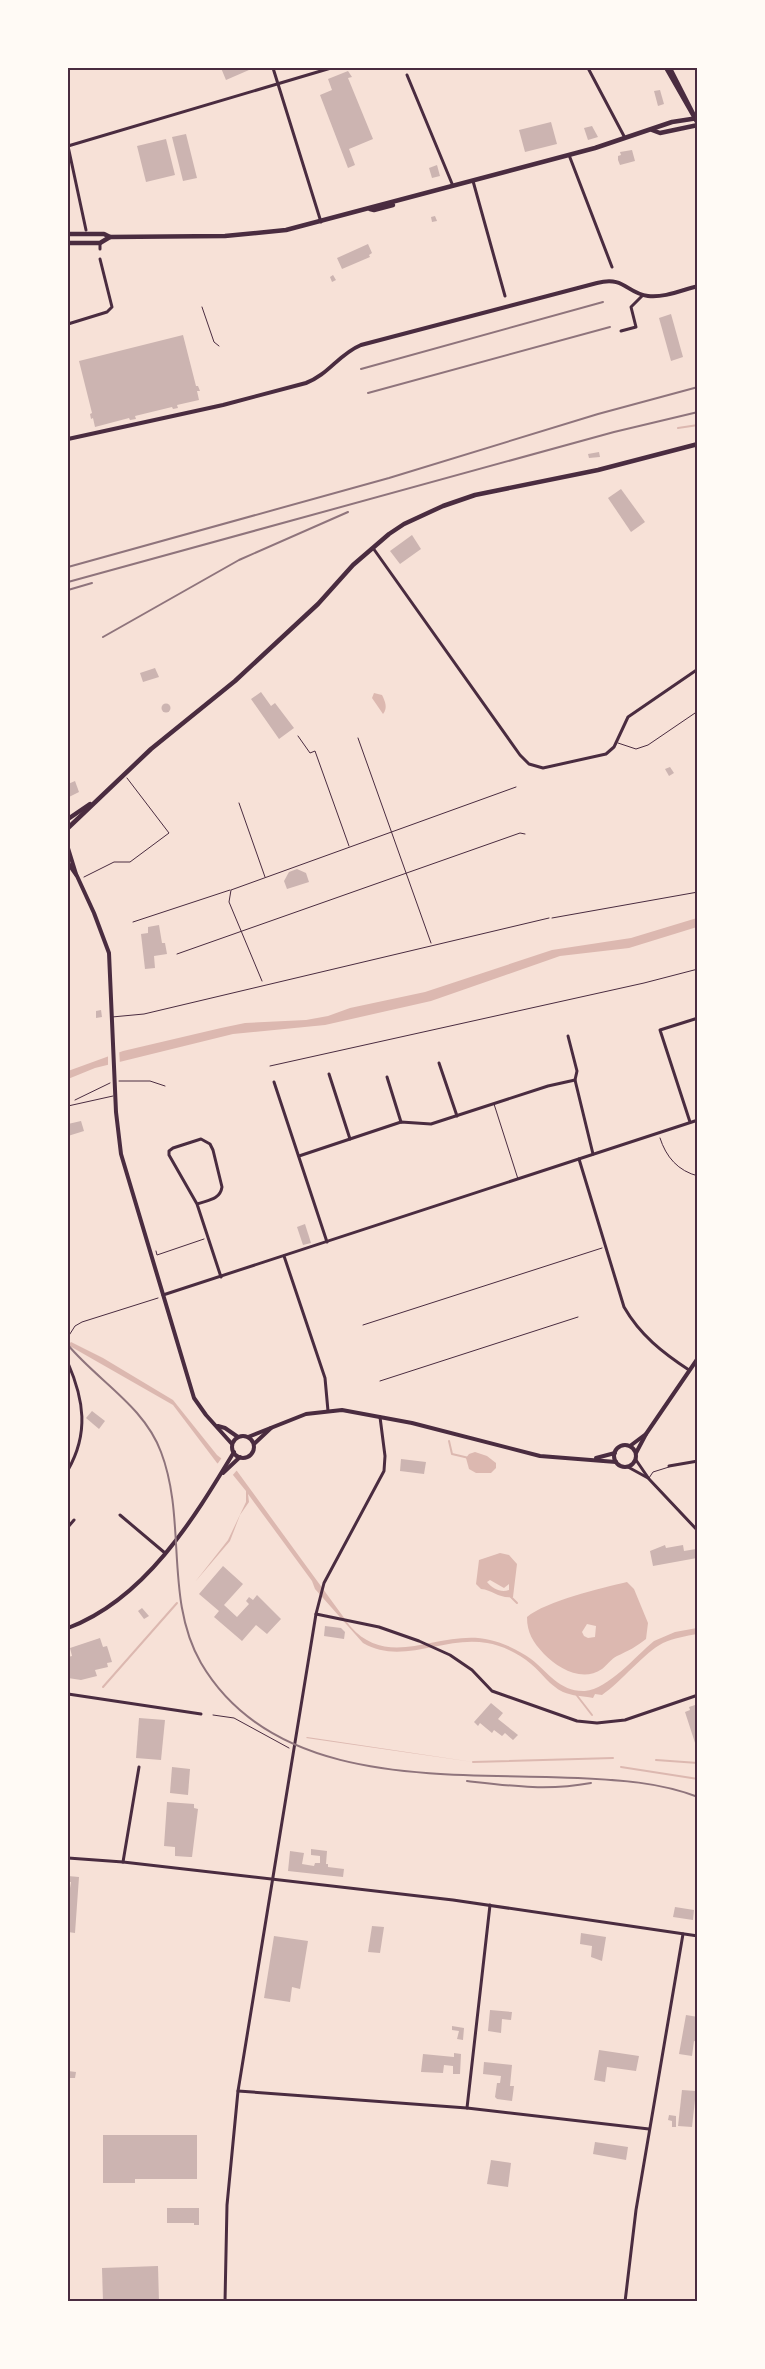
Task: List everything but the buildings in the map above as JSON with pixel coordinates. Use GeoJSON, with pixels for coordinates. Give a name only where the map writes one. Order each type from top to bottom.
{"type":"FeatureCollection","features":[{"type":"Feature","properties":{"kind":"main road"},"geometry":{"type":"LineString","coordinates":[[652,130],[660,132],[696,121]]}},
{"type":"Feature","properties":{"kind":"main road"},"geometry":{"type":"LineString","coordinates":[[68,234],[86,232],[104,234],[110,237],[248,234],[286,230],[413,200],[420,195],[570,155],[652,130],[658,126],[696,121]]}},
{"type":"Feature","properties":{"kind":"main road"},"geometry":{"type":"LineString","coordinates":[[68,243],[100,243],[110,237]]}},
{"type":"Feature","properties":{"kind":"main road"},"geometry":{"type":"LineString","coordinates":[[68,828],[95,800],[166,737],[235,681],[318,604],[353,565],[390,534],[418,517],[475,495],[598,470],[698,444]]}},
{"type":"Feature","properties":{"kind":"main road"},"geometry":{"type":"LineString","coordinates":[[68,819],[95,800]]}},
{"type":"Feature","properties":{"kind":"street"},"geometry":{"type":"LineString","coordinates":[[273,68],[321,222]]}},
{"type":"Feature","properties":{"kind":"street"},"geometry":{"type":"LineString","coordinates":[[86,243],[83,211],[68,146],[331,68]]}},
{"type":"Feature","properties":{"kind":"street"},"geometry":{"type":"LineString","coordinates":[[588,68],[625,138]]}},
{"type":"Feature","properties":{"kind":"street"},"geometry":{"type":"LineString","coordinates":[[668,68],[696,121]]}},
{"type":"Feature","properties":{"kind":"street"},"geometry":{"type":"LineString","coordinates":[[408,76],[453,186]]}},
{"type":"Feature","properties":{"kind":"street"},"geometry":{"type":"LineString","coordinates":[[570,155],[583,196],[612,267]]}},
{"type":"Feature","properties":{"kind":"street"},"geometry":{"type":"LineString","coordinates":[[473,181],[505,296]]}},
{"type":"Feature","properties":{"kind":"street"},"geometry":{"type":"LineString","coordinates":[[100,243],[100,249]]}},
{"type":"Feature","properties":{"kind":"street"},"geometry":{"type":"LineString","coordinates":[[68,324],[107,312],[112,307],[100,259]]}},
{"type":"Feature","properties":{"kind":"street"},"geometry":{"type":"LineString","coordinates":[[68,439],[224,405],[306,383],[317,379],[344,354],[361,345],[596,283],[617,282],[643,295],[660,296],[698,286]]}},
{"type":"Feature","properties":{"kind":"street"},"geometry":{"type":"LineString","coordinates":[[621,331],[636,327],[631,307],[643,295]]}},
{"type":"Feature","properties":{"kind":"street"},"geometry":{"type":"LineString","coordinates":[[373,548],[526,762],[543,768],[606,754],[616,742],[620,728],[628,716],[698,669]]}},
{"type":"Feature","properties":{"kind":"street"},"geometry":{"type":"LineString","coordinates":[[68,848],[78,878],[103,931],[107,947],[119,1146],[194,1398],[203,1411],[218,1426],[232,1444],[234,1452],[240,1457],[247,1457],[252,1454],[254,1444],[273,1426]]}},
{"type":"Feature","properties":{"kind":"street"},"geometry":{"type":"LineString","coordinates":[[68,863],[78,878]]}},
{"type":"Feature","properties":{"kind":"street"},"geometry":{"type":"LineString","coordinates":[[690,1122],[660,1030],[698,1018]]}},
{"type":"Feature","properties":{"kind":"street"},"geometry":{"type":"LineString","coordinates":[[568,1036],[577,1071],[575,1080],[593,1154]]}},
{"type":"Feature","properties":{"kind":"street"},"geometry":{"type":"LineString","coordinates":[[439,1063],[457,1116]]}},
{"type":"Feature","properties":{"kind":"street"},"geometry":{"type":"LineString","coordinates":[[329,1074],[350,1139]]}},
{"type":"Feature","properties":{"kind":"street"},"geometry":{"type":"LineString","coordinates":[[387,1077],[402,1122]]}},
{"type":"Feature","properties":{"kind":"street"},"geometry":{"type":"LineString","coordinates":[[299,1156],[402,1122],[431,1124],[575,1080]]}},
{"type":"Feature","properties":{"kind":"street"},"geometry":{"type":"LineString","coordinates":[[274,1082],[327,1242]]}},
{"type":"Feature","properties":{"kind":"street"},"geometry":{"type":"LineString","coordinates":[[163,1295],[698,1120]]}},
{"type":"Feature","properties":{"kind":"street"},"geometry":{"type":"LineString","coordinates":[[197,1204],[216,1198],[222,1187],[213,1150],[210,1144],[201,1139],[173,1148],[169,1151],[169,1155],[197,1204],[221,1276]]}},
{"type":"Feature","properties":{"kind":"street"},"geometry":{"type":"LineString","coordinates":[[579,1159],[619,1294],[632,1320],[653,1343],[689,1370]]}},
{"type":"Feature","properties":{"kind":"street"},"geometry":{"type":"LineString","coordinates":[[284,1256],[325,1378],[328,1411]]}},
{"type":"Feature","properties":{"kind":"street"},"geometry":{"type":"LineString","coordinates":[[698,1358],[646,1434],[636,1453],[636,1460],[649,1479],[698,1531]]}},
{"type":"Feature","properties":{"kind":"street"},"geometry":{"type":"LineString","coordinates":[[68,1363],[80,1394],[82,1414],[79,1444],[68,1470]]}},
{"type":"Feature","properties":{"kind":"street"},"geometry":{"type":"LineString","coordinates":[[218,1426],[225,1428],[238,1437],[248,1437],[295,1417],[328,1411],[354,1411],[540,1456],[616,1462],[620,1466],[628,1467],[649,1479]]}},
{"type":"Feature","properties":{"kind":"street"},"geometry":{"type":"LineString","coordinates":[[224,2302],[227,2205],[238,2091],[316,1614],[322,1586],[384,1471],[386,1456],[380,1416]]}},
{"type":"Feature","properties":{"kind":"street"},"geometry":{"type":"LineString","coordinates":[[594,1459],[615,1453],[620,1447],[630,1446],[646,1434]]}},
{"type":"Feature","properties":{"kind":"street"},"geometry":{"type":"LineString","coordinates":[[232,1444],[238,1437]]}},
{"type":"Feature","properties":{"kind":"street"},"geometry":{"type":"LineString","coordinates":[[248,1437],[254,1444]]}},
{"type":"Feature","properties":{"kind":"street"},"geometry":{"type":"LineString","coordinates":[[630,1446],[636,1453]]}},
{"type":"Feature","properties":{"kind":"street"},"geometry":{"type":"LineString","coordinates":[[222,1475],[234,1452]]}},
{"type":"Feature","properties":{"kind":"street"},"geometry":{"type":"LineString","coordinates":[[615,1453],[616,1462]]}},
{"type":"Feature","properties":{"kind":"street"},"geometry":{"type":"LineString","coordinates":[[68,1628],[99,1613],[153,1569],[222,1475],[240,1457]]}},
{"type":"Feature","properties":{"kind":"street"},"geometry":{"type":"LineString","coordinates":[[628,1467],[636,1460]]}},
{"type":"Feature","properties":{"kind":"street"},"geometry":{"type":"LineString","coordinates":[[669,1466],[698,1461]]}},
{"type":"Feature","properties":{"kind":"street"},"geometry":{"type":"LineString","coordinates":[[120,1515],[165,1553]]}},
{"type":"Feature","properties":{"kind":"street"},"geometry":{"type":"LineString","coordinates":[[68,1527],[74,1520]]}},
{"type":"Feature","properties":{"kind":"street"},"geometry":{"type":"LineString","coordinates":[[316,1614],[379,1627],[432,1646],[450,1655],[472,1670],[492,1691],[576,1721],[597,1723],[625,1720],[698,1695]]}},
{"type":"Feature","properties":{"kind":"street"},"geometry":{"type":"LineString","coordinates":[[68,1694],[201,1714]]}},
{"type":"Feature","properties":{"kind":"street"},"geometry":{"type":"LineString","coordinates":[[123,1862],[139,1767]]}},
{"type":"Feature","properties":{"kind":"street"},"geometry":{"type":"LineString","coordinates":[[68,1858],[123,1862],[490,1905],[698,1936]]}},
{"type":"Feature","properties":{"kind":"street"},"geometry":{"type":"LineString","coordinates":[[467,2108],[490,1905]]}},
{"type":"Feature","properties":{"kind":"street"},"geometry":{"type":"LineString","coordinates":[[625,2302],[634,2223],[683,1934]]}},
{"type":"Feature","properties":{"kind":"street"},"geometry":{"type":"LineString","coordinates":[[238,2091],[467,2108],[649,2129]]}},
{"type":"Feature","properties":{"kind":"lane"},"geometry":{"type":"LineString","coordinates":[[616,742],[636,749],[648,745],[698,711]]}},
{"type":"Feature","properties":{"kind":"lane"},"geometry":{"type":"LineString","coordinates":[[112,1018],[144,1014],[264,987],[549,918]]}},
{"type":"Feature","properties":{"kind":"lane"},"geometry":{"type":"LineString","coordinates":[[68,1106],[115,1094]]}},
{"type":"Feature","properties":{"kind":"lane"},"geometry":{"type":"LineString","coordinates":[[494,1104],[518,1179]]}},
{"type":"Feature","properties":{"kind":"lane"},"geometry":{"type":"LineString","coordinates":[[649,1479],[653,1472],[669,1466]]}},
{"type":"Feature","properties":{"kind":"path"},"geometry":{"type":"LineString","coordinates":[[202,306],[214,342],[219,346]]}},
{"type":"Feature","properties":{"kind":"path"},"geometry":{"type":"LineString","coordinates":[[298,736],[310,753],[315,752],[350,848]]}},
{"type":"Feature","properties":{"kind":"path"},"geometry":{"type":"LineString","coordinates":[[358,738],[432,946]]}},
{"type":"Feature","properties":{"kind":"path"},"geometry":{"type":"LineString","coordinates":[[78,878],[114,862],[130,862],[169,833],[124,774]]}},
{"type":"Feature","properties":{"kind":"path"},"geometry":{"type":"LineString","coordinates":[[133,922],[234,889],[516,787]]}},
{"type":"Feature","properties":{"kind":"path"},"geometry":{"type":"LineString","coordinates":[[239,802],[266,877]]}},
{"type":"Feature","properties":{"kind":"path"},"geometry":{"type":"LineString","coordinates":[[177,954],[520,833],[525,834]]}},
{"type":"Feature","properties":{"kind":"path"},"geometry":{"type":"LineString","coordinates":[[234,889],[229,894],[229,902],[264,987]]}},
{"type":"Feature","properties":{"kind":"path"},"geometry":{"type":"LineString","coordinates":[[549,918],[698,892]]}},
{"type":"Feature","properties":{"kind":"path"},"geometry":{"type":"LineString","coordinates":[[270,1066],[644,983],[698,969]]}},
{"type":"Feature","properties":{"kind":"path"},"geometry":{"type":"LineString","coordinates":[[659,1133],[666,1155],[687,1173],[698,1176]]}},
{"type":"Feature","properties":{"kind":"path"},"geometry":{"type":"LineString","coordinates":[[156,1251],[157,1255],[208,1238]]}},
{"type":"Feature","properties":{"kind":"path"},"geometry":{"type":"LineString","coordinates":[[363,1325],[605,1247]]}},
{"type":"Feature","properties":{"kind":"path"},"geometry":{"type":"LineString","coordinates":[[68,1337],[70,1332],[82,1322],[163,1295]]}},
{"type":"Feature","properties":{"kind":"path"},"geometry":{"type":"LineString","coordinates":[[380,1381],[578,1317]]}},
{"type":"Feature","properties":{"kind":"path"},"geometry":{"type":"LineString","coordinates":[[213,1715],[234,1718],[294,1750]]}},
{"type":"Feature","properties":{"kind":"shaded area"},"geometry":{"type":"Polygon","coordinates":[[[374,693],[382,695],[386,707],[383,714],[372,698],[374,693]]]}},
{"type":"Feature","properties":{"kind":"shaded area"},"geometry":{"type":"Polygon","coordinates":[[[697,918],[697,927],[629,948],[560,956],[431,1001],[325,1025],[233,1034],[95,1068],[68,1079],[68,1071],[123,1051],[245,1023],[306,1020],[328,1016],[350,1008],[425,992],[552,950],[631,938],[697,918]]]}},
{"type":"Feature","properties":{"kind":"shaded area"},"geometry":{"type":"Polygon","coordinates":[[[71,1342],[103,1358],[173,1400],[217,1455],[237,1471],[350,1626],[365,1639],[382,1646],[399,1647],[416,1646],[453,1639],[490,1640],[506,1645],[527,1656],[562,1685],[585,1691],[594,1689],[612,1678],[654,1641],[675,1632],[697,1628],[697,1634],[680,1637],[656,1647],[602,1695],[595,1694],[593,1698],[563,1692],[527,1660],[516,1653],[492,1644],[455,1643],[393,1652],[378,1649],[363,1643],[315,1589],[312,1581],[248,1494],[249,1502],[240,1515],[230,1541],[195,1582],[228,1540],[246,1502],[246,1491],[233,1475],[217,1463],[173,1405],[68,1345],[71,1342]]]}},
{"type":"Feature","properties":{"kind":"shaded area"},"geometry":{"type":"Polygon","coordinates":[[[475,1452],[487,1456],[496,1463],[496,1468],[491,1473],[476,1473],[469,1469],[466,1458],[469,1454],[475,1452]]]}},
{"type":"Feature","properties":{"kind":"shaded area"},"geometry":{"type":"Polygon","coordinates":[[[500,1553],[509,1555],[517,1564],[513,1597],[500,1596],[481,1589],[476,1584],[479,1560],[500,1553]],[[490,1580],[487,1582],[500,1591],[509,1590],[509,1584],[504,1588],[490,1580]]]}},
{"type":"Feature","properties":{"kind":"shaded area"},"geometry":{"type":"Polygon","coordinates":[[[627,1582],[634,1589],[648,1623],[646,1639],[632,1649],[615,1657],[602,1669],[586,1675],[563,1669],[544,1654],[531,1637],[527,1617],[536,1611],[560,1600],[627,1582]],[[587,1624],[582,1632],[584,1636],[588,1638],[595,1637],[596,1626],[587,1624]]]}},
{"type":"Feature","properties":{"kind":"shaded area"},"geometry":{"type":"Polygon","coordinates":[[[307,1737],[473,1762],[306,1738],[307,1737]]]}},
{"type":"Feature","properties":{"kind":"pier"},"geometry":{"type":"Polygon","coordinates":[[[119,1049],[120,1065],[108,1067],[108,1053],[119,1049]]]}},
{"type":"Feature","properties":{"kind":"pier"},"geometry":{"type":"Polygon","coordinates":[[[223,1456],[238,1469],[231,1477],[216,1466],[223,1456]]]}},
{"type":"Feature","properties":{"kind":"waterway"},"geometry":{"type":"LineString","coordinates":[[678,428],[698,425]]}},
{"type":"Feature","properties":{"kind":"waterway"},"geometry":{"type":"LineString","coordinates":[[449,1441],[452,1454],[469,1458]]}},
{"type":"Feature","properties":{"kind":"waterway"},"geometry":{"type":"LineString","coordinates":[[510,1596],[517,1603]]}},
{"type":"Feature","properties":{"kind":"waterway"},"geometry":{"type":"LineString","coordinates":[[103,1687],[177,1603]]}},
{"type":"Feature","properties":{"kind":"waterway"},"geometry":{"type":"LineString","coordinates":[[575,1693],[592,1715]]}},
{"type":"Feature","properties":{"kind":"waterway"},"geometry":{"type":"LineString","coordinates":[[473,1762],[613,1758]]}},
{"type":"Feature","properties":{"kind":"waterway"},"geometry":{"type":"LineString","coordinates":[[656,1760],[698,1763]]}},
{"type":"Feature","properties":{"kind":"waterway"},"geometry":{"type":"LineString","coordinates":[[621,1767],[698,1779]]}},
{"type":"Feature","properties":{"kind":"railway"},"geometry":{"type":"LineString","coordinates":[[361,369],[603,302]]}},
{"type":"Feature","properties":{"kind":"railway"},"geometry":{"type":"LineString","coordinates":[[368,393],[610,327]]}},
{"type":"Feature","properties":{"kind":"railway"},"geometry":{"type":"LineString","coordinates":[[68,567],[389,478],[598,414],[698,387]]}},
{"type":"Feature","properties":{"kind":"railway"},"geometry":{"type":"LineString","coordinates":[[68,582],[614,432],[698,412]]}},
{"type":"Feature","properties":{"kind":"railway"},"geometry":{"type":"LineString","coordinates":[[103,637],[239,560],[348,512]]}},
{"type":"Feature","properties":{"kind":"railway"},"geometry":{"type":"LineString","coordinates":[[68,590],[92,583]]}},
{"type":"Feature","properties":{"kind":"railway"},"geometry":{"type":"LineString","coordinates":[[68,1345],[132,1407],[144,1421],[153,1436],[161,1452],[169,1478],[179,1586],[183,1613],[190,1638],[201,1663],[234,1704],[274,1734],[320,1754],[370,1766],[423,1773],[624,1781],[669,1788],[698,1797]]}},
{"type":"Feature","properties":{"kind":"railway"},"geometry":{"type":"LineString","coordinates":[[467,1781],[544,1787],[591,1783]]}}]}
